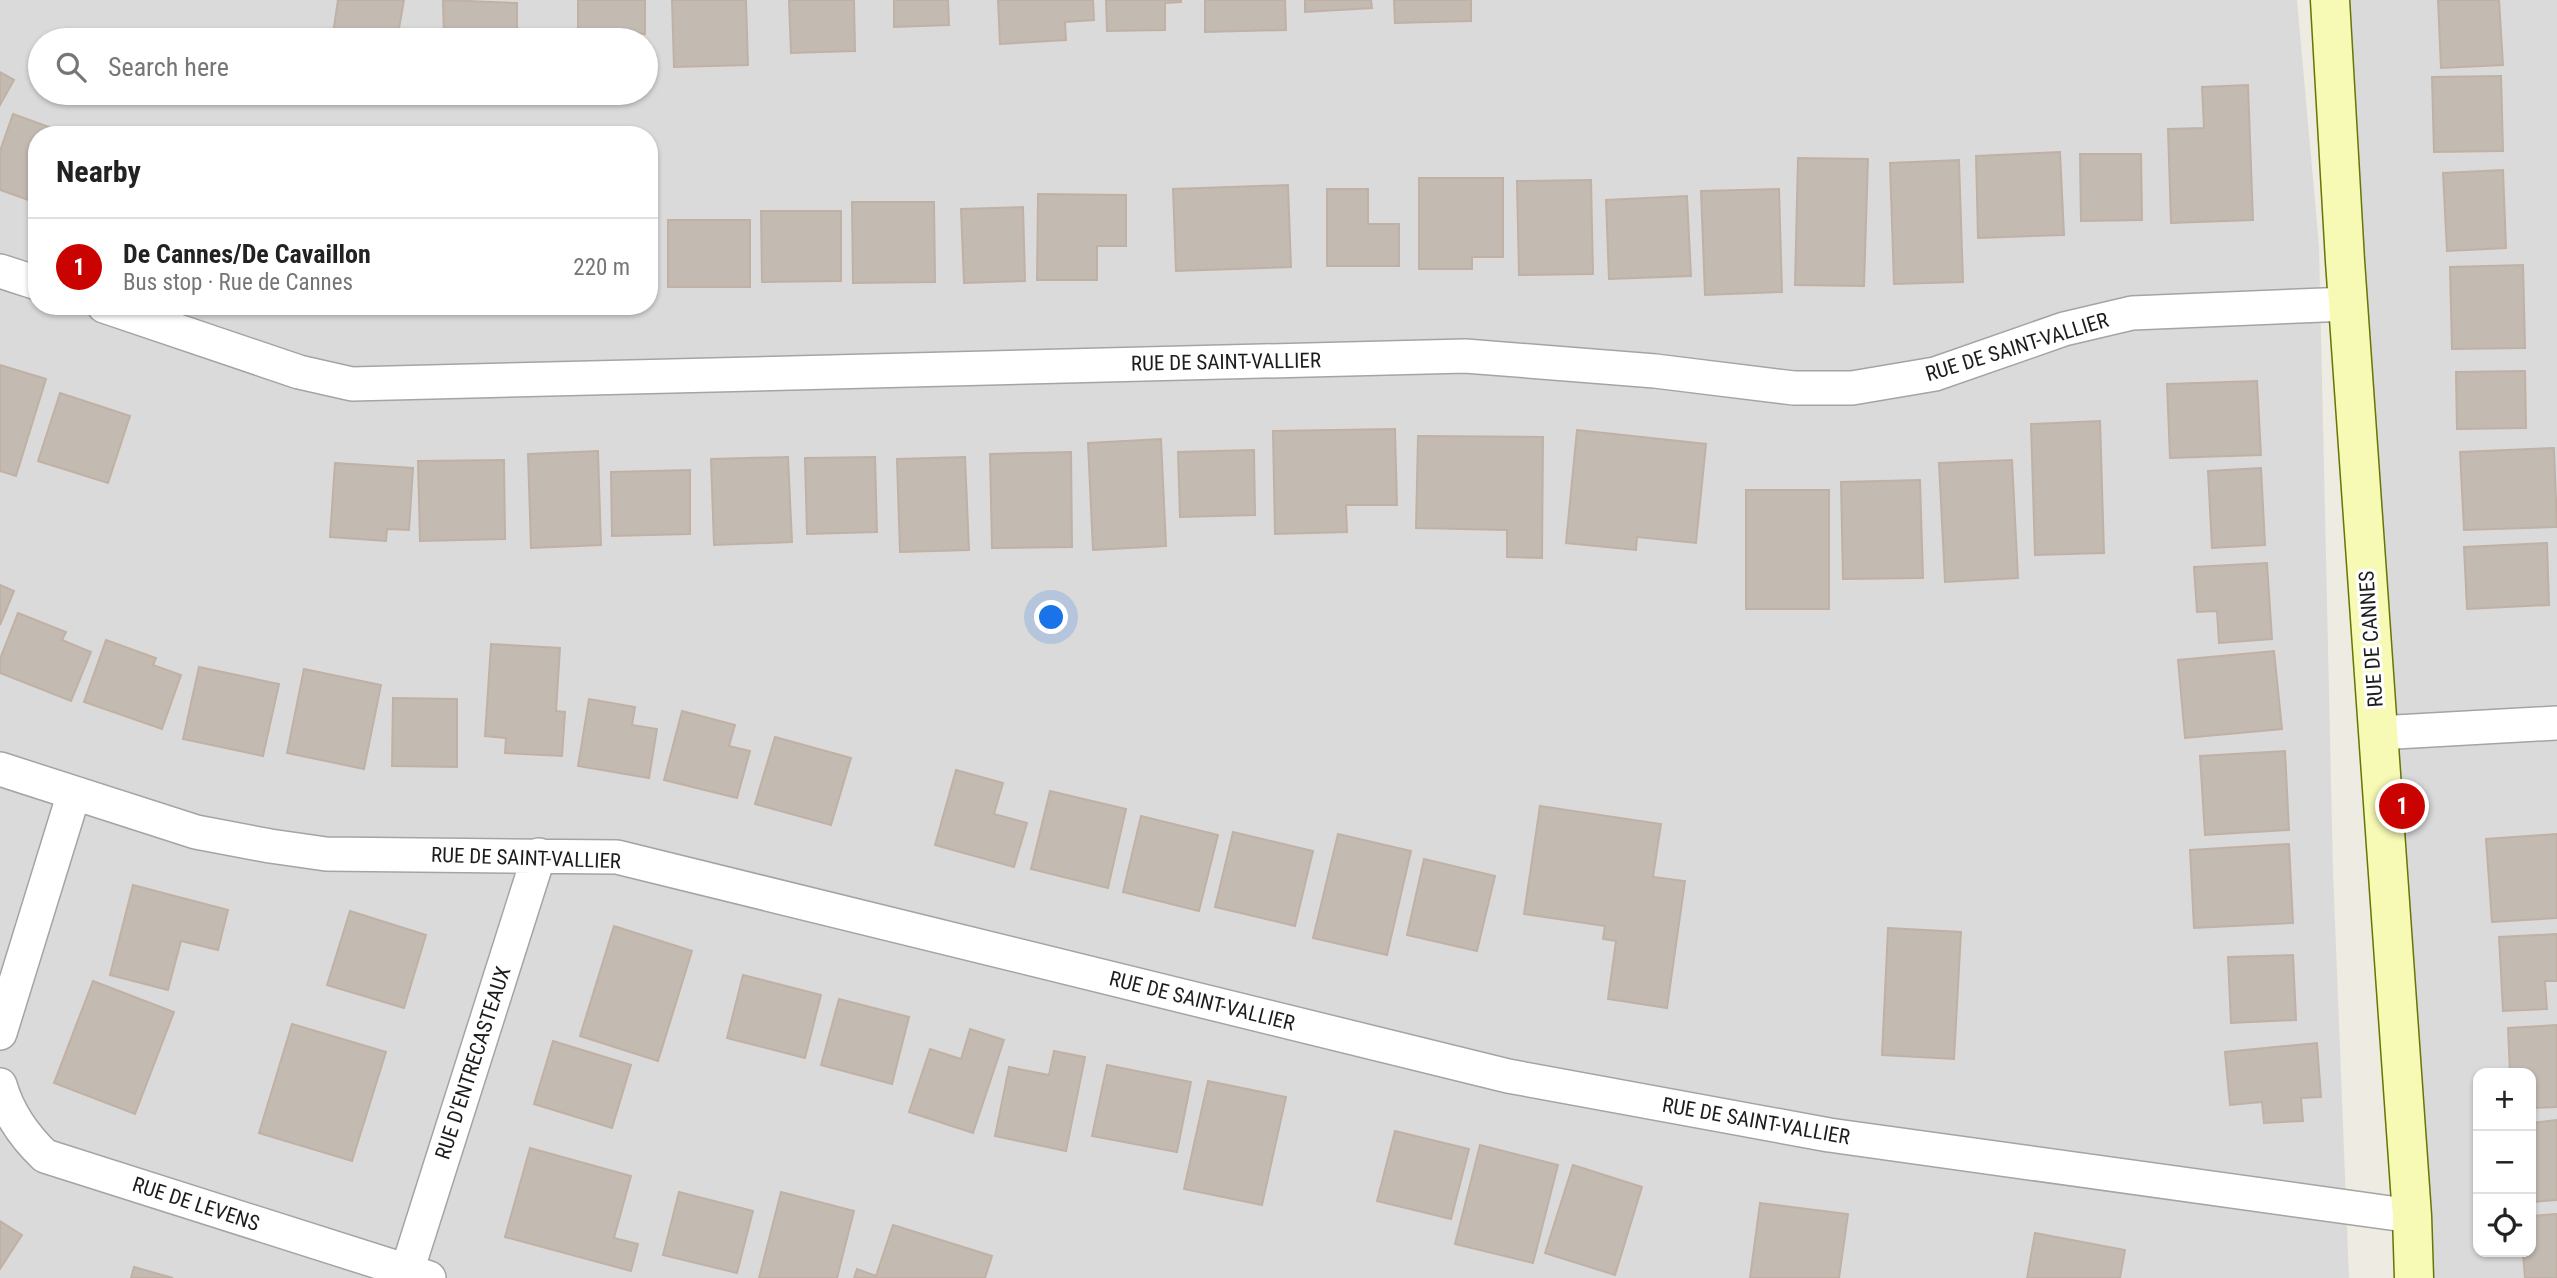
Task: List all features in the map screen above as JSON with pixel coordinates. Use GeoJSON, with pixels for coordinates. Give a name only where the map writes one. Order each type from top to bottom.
{"type":"FeatureCollection","features":[{"type":"Feature","properties":{"kind":"street","name":"RUE DE CANNES"},"geometry":{"type":"LineString","coordinates":[[2330,0],[2414,1278]]}},
{"type":"Feature","properties":{"kind":"street"},"geometry":{"type":"LineString","coordinates":[[0,271],[28,281]]}},
{"type":"Feature","properties":{"kind":"street","name":"RUE DE SAINT-VALLIER"},"geometry":{"type":"LineString","coordinates":[[131,315],[299,372],[352,384],[1465,356],[1655,370],[1794,388],[1852,388],[1935,374],[2064,329],[2132,313],[2348,304]]}},
{"type":"Feature","properties":{"kind":"street"},"geometry":{"type":"LineString","coordinates":[[2378,733],[2557,723]]}},
{"type":"Feature","properties":{"kind":"street","name":"RUE DE SAINT-VALLIER"},"geometry":{"type":"LineString","coordinates":[[0,769],[196,832],[304,851],[326,854],[617,858],[1508,1076],[1829,1135],[2412,1216]]}},
{"type":"Feature","properties":{"kind":"street"},"geometry":{"type":"LineString","coordinates":[[0,1033],[74,793]]}},
{"type":"Feature","properties":{"kind":"street","name":"RUE D'ENTRECASTEAUX"},"geometry":{"type":"LineString","coordinates":[[418,1275],[539,855]]}},
{"type":"Feature","properties":{"kind":"street","name":"RUE DE LEVENS"},"geometry":{"type":"LineString","coordinates":[[0,1085],[6,1105],[30,1143],[45,1156],[418,1275]]}},
{"type":"Feature","properties":{"kind":"shaded area"},"geometry":{"type":"Polygon","coordinates":[[[0,0],[2297,0],[2319,246],[2333,871],[2349,1278],[0,1278],[0,0]]]}},
{"type":"Feature","properties":{"kind":"shaded area"},"geometry":{"type":"Polygon","coordinates":[[[2330,0],[2557,0],[2557,1278],[2414,1278],[2330,0]]]}},
{"type":"Feature","properties":{"kind":"building"},"geometry":{"type":"Polygon","coordinates":[[[338,0],[404,0],[399,28],[334,28],[338,0]]]}},
{"type":"Feature","properties":{"kind":"building"},"geometry":{"type":"Polygon","coordinates":[[[443,0],[517,3],[517,28],[444,28],[443,0]]]}},
{"type":"Feature","properties":{"kind":"building"},"geometry":{"type":"Polygon","coordinates":[[[578,0],[645,0],[645,28],[578,28],[578,0]]]}},
{"type":"Feature","properties":{"kind":"building"},"geometry":{"type":"Polygon","coordinates":[[[672,0],[746,0],[748,65],[674,67],[672,0]]]}},
{"type":"Feature","properties":{"kind":"building"},"geometry":{"type":"Polygon","coordinates":[[[789,0],[854,0],[855,51],[791,53],[789,0]]]}},
{"type":"Feature","properties":{"kind":"building"},"geometry":{"type":"Polygon","coordinates":[[[894,0],[948,0],[949,25],[894,27],[894,0]]]}},
{"type":"Feature","properties":{"kind":"building"},"geometry":{"type":"Polygon","coordinates":[[[998,0],[1093,0],[1094,20],[1065,22],[1066,40],[1000,44],[998,0]]]}},
{"type":"Feature","properties":{"kind":"building"},"geometry":{"type":"Polygon","coordinates":[[[1106,0],[1181,2],[1165,3],[1165,30],[1107,31],[1106,0]]]}},
{"type":"Feature","properties":{"kind":"building"},"geometry":{"type":"Polygon","coordinates":[[[1205,0],[1285,0],[1286,30],[1205,32],[1205,0]]]}},
{"type":"Feature","properties":{"kind":"building"},"geometry":{"type":"Polygon","coordinates":[[[1305,0],[1371,0],[1372,8],[1305,12],[1305,0]]]}},
{"type":"Feature","properties":{"kind":"building"},"geometry":{"type":"Polygon","coordinates":[[[1394,0],[1471,0],[1471,21],[1395,23],[1394,0]]]}},
{"type":"Feature","properties":{"kind":"building"},"geometry":{"type":"Polygon","coordinates":[[[2438,0],[2499,0],[2503,65],[2441,68],[2438,0]]]}},
{"type":"Feature","properties":{"kind":"building"},"geometry":{"type":"Polygon","coordinates":[[[0,72],[14,80],[0,105],[0,72]]]}},
{"type":"Feature","properties":{"kind":"building"},"geometry":{"type":"Polygon","coordinates":[[[2501,76],[2503,151],[2434,152],[2432,77],[2501,76]]]}},
{"type":"Feature","properties":{"kind":"building"},"geometry":{"type":"Polygon","coordinates":[[[2248,85],[2253,220],[2171,223],[2168,129],[2204,128],[2202,87],[2248,85]]]}},
{"type":"Feature","properties":{"kind":"building"},"geometry":{"type":"Polygon","coordinates":[[[13,114],[46,126],[28,126],[28,200],[0,190],[0,151],[13,114]]]}},
{"type":"Feature","properties":{"kind":"building"},"geometry":{"type":"Polygon","coordinates":[[[2060,152],[2064,235],[1978,238],[1976,156],[2060,152]]]}},
{"type":"Feature","properties":{"kind":"building"},"geometry":{"type":"Polygon","coordinates":[[[2080,154],[2141,154],[2142,220],[2081,221],[2080,154]]]}},
{"type":"Feature","properties":{"kind":"building"},"geometry":{"type":"Polygon","coordinates":[[[1798,158],[1868,159],[1864,286],[1795,285],[1798,158]]]}},
{"type":"Feature","properties":{"kind":"building"},"geometry":{"type":"Polygon","coordinates":[[[1959,160],[1963,282],[1894,284],[1890,163],[1959,160]]]}},
{"type":"Feature","properties":{"kind":"building"},"geometry":{"type":"Polygon","coordinates":[[[2503,170],[2506,248],[2447,251],[2443,173],[2503,170]]]}},
{"type":"Feature","properties":{"kind":"building"},"geometry":{"type":"Polygon","coordinates":[[[1419,178],[1503,178],[1503,257],[1472,257],[1472,269],[1419,269],[1419,178]]]}},
{"type":"Feature","properties":{"kind":"building"},"geometry":{"type":"Polygon","coordinates":[[[1591,180],[1593,274],[1519,275],[1517,181],[1591,180]]]}},
{"type":"Feature","properties":{"kind":"building"},"geometry":{"type":"Polygon","coordinates":[[[1288,185],[1291,267],[1176,271],[1173,189],[1288,185]]]}},
{"type":"Feature","properties":{"kind":"building"},"geometry":{"type":"Polygon","coordinates":[[[1327,189],[1368,189],[1368,224],[1399,224],[1399,266],[1327,266],[1327,189]]]}},
{"type":"Feature","properties":{"kind":"building"},"geometry":{"type":"Polygon","coordinates":[[[1779,189],[1782,292],[1705,295],[1701,191],[1779,189]]]}},
{"type":"Feature","properties":{"kind":"building"},"geometry":{"type":"Polygon","coordinates":[[[1038,194],[1126,195],[1126,246],[1097,246],[1097,280],[1037,280],[1038,194]]]}},
{"type":"Feature","properties":{"kind":"building"},"geometry":{"type":"Polygon","coordinates":[[[1687,196],[1691,276],[1609,279],[1606,200],[1687,196]]]}},
{"type":"Feature","properties":{"kind":"building"},"geometry":{"type":"Polygon","coordinates":[[[852,202],[934,202],[935,282],[853,283],[852,202]]]}},
{"type":"Feature","properties":{"kind":"building"},"geometry":{"type":"Polygon","coordinates":[[[1023,207],[1025,281],[964,283],[961,209],[1023,207]]]}},
{"type":"Feature","properties":{"kind":"building"},"geometry":{"type":"Polygon","coordinates":[[[761,211],[841,211],[841,281],[762,282],[761,211]]]}},
{"type":"Feature","properties":{"kind":"building"},"geometry":{"type":"Polygon","coordinates":[[[668,220],[750,220],[750,287],[668,287],[668,220]]]}},
{"type":"Feature","properties":{"kind":"building"},"geometry":{"type":"Polygon","coordinates":[[[2523,265],[2525,348],[2452,349],[2450,267],[2523,265]]]}},
{"type":"Feature","properties":{"kind":"building"},"geometry":{"type":"Polygon","coordinates":[[[0,365],[46,379],[16,476],[0,471],[0,365]]]}},
{"type":"Feature","properties":{"kind":"building"},"geometry":{"type":"Polygon","coordinates":[[[2525,371],[2526,428],[2457,429],[2456,372],[2525,371]]]}},
{"type":"Feature","properties":{"kind":"building"},"geometry":{"type":"Polygon","coordinates":[[[2257,381],[2261,455],[2170,458],[2167,384],[2257,381]]]}},
{"type":"Feature","properties":{"kind":"building"},"geometry":{"type":"Polygon","coordinates":[[[60,393],[130,416],[108,483],[38,461],[60,393]]]}},
{"type":"Feature","properties":{"kind":"building"},"geometry":{"type":"Polygon","coordinates":[[[2100,421],[2104,553],[2035,555],[2031,424],[2100,421]]]}},
{"type":"Feature","properties":{"kind":"building"},"geometry":{"type":"Polygon","coordinates":[[[1395,429],[1397,505],[1346,505],[1347,532],[1275,534],[1273,431],[1395,429]]]}},
{"type":"Feature","properties":{"kind":"building"},"geometry":{"type":"Polygon","coordinates":[[[1577,430],[1706,444],[1696,543],[1637,537],[1636,550],[1566,543],[1577,430]]]}},
{"type":"Feature","properties":{"kind":"building"},"geometry":{"type":"Polygon","coordinates":[[[1418,436],[1543,437],[1542,558],[1507,557],[1507,530],[1416,528],[1418,436]]]}},
{"type":"Feature","properties":{"kind":"building"},"geometry":{"type":"Polygon","coordinates":[[[1161,439],[1166,546],[1093,550],[1088,443],[1161,439]]]}},
{"type":"Feature","properties":{"kind":"building"},"geometry":{"type":"Polygon","coordinates":[[[2554,448],[2557,527],[2464,530],[2460,452],[2554,448]]]}},
{"type":"Feature","properties":{"kind":"building"},"geometry":{"type":"Polygon","coordinates":[[[1254,450],[1255,515],[1180,517],[1178,452],[1254,450]]]}},
{"type":"Feature","properties":{"kind":"building"},"geometry":{"type":"Polygon","coordinates":[[[598,451],[601,545],[531,548],[528,454],[598,451]]]}},
{"type":"Feature","properties":{"kind":"building"},"geometry":{"type":"Polygon","coordinates":[[[1071,452],[1072,547],[992,548],[990,454],[1071,452]]]}},
{"type":"Feature","properties":{"kind":"building"},"geometry":{"type":"Polygon","coordinates":[[[788,457],[792,542],[714,545],[711,459],[788,457]]]}},
{"type":"Feature","properties":{"kind":"building"},"geometry":{"type":"Polygon","coordinates":[[[875,457],[877,532],[807,534],[805,458],[875,457]]]}},
{"type":"Feature","properties":{"kind":"building"},"geometry":{"type":"Polygon","coordinates":[[[965,457],[969,550],[900,552],[897,459],[965,457]]]}},
{"type":"Feature","properties":{"kind":"building"},"geometry":{"type":"Polygon","coordinates":[[[504,460],[505,539],[420,541],[418,461],[504,460]]]}},
{"type":"Feature","properties":{"kind":"building"},"geometry":{"type":"Polygon","coordinates":[[[2012,460],[2018,578],[1945,582],[1939,463],[2012,460]]]}},
{"type":"Feature","properties":{"kind":"building"},"geometry":{"type":"Polygon","coordinates":[[[335,463],[413,468],[409,530],[387,529],[386,541],[330,537],[335,463]]]}},
{"type":"Feature","properties":{"kind":"building"},"geometry":{"type":"Polygon","coordinates":[[[2261,468],[2265,545],[2212,548],[2208,471],[2261,468]]]}},
{"type":"Feature","properties":{"kind":"building"},"geometry":{"type":"Polygon","coordinates":[[[690,470],[690,534],[612,536],[611,472],[690,470]]]}},
{"type":"Feature","properties":{"kind":"building"},"geometry":{"type":"Polygon","coordinates":[[[1920,480],[1923,578],[1843,579],[1841,482],[1920,480]]]}},
{"type":"Feature","properties":{"kind":"building"},"geometry":{"type":"Polygon","coordinates":[[[1746,490],[1829,490],[1829,609],[1746,609],[1746,490]]]}},
{"type":"Feature","properties":{"kind":"building"},"geometry":{"type":"Polygon","coordinates":[[[2547,543],[2549,605],[2467,609],[2464,547],[2547,543]]]}},
{"type":"Feature","properties":{"kind":"building"},"geometry":{"type":"Polygon","coordinates":[[[2267,563],[2272,639],[2219,643],[2217,611],[2197,612],[2194,567],[2267,563]]]}},
{"type":"Feature","properties":{"kind":"building"},"geometry":{"type":"Polygon","coordinates":[[[0,585],[14,591],[0,625],[0,585]]]}},
{"type":"Feature","properties":{"kind":"building"},"geometry":{"type":"Polygon","coordinates":[[[18,613],[66,632],[62,640],[91,652],[71,701],[0,673],[0,659],[18,613]]]}},
{"type":"Feature","properties":{"kind":"building"},"geometry":{"type":"Polygon","coordinates":[[[106,640],[156,658],[153,665],[181,675],[162,729],[84,702],[106,640]]]}},
{"type":"Feature","properties":{"kind":"building"},"geometry":{"type":"Polygon","coordinates":[[[491,644],[560,648],[556,711],[565,712],[562,756],[505,753],[506,738],[485,736],[491,644]]]}},
{"type":"Feature","properties":{"kind":"building"},"geometry":{"type":"Polygon","coordinates":[[[2274,651],[2282,729],[2185,738],[2178,660],[2274,651]]]}},
{"type":"Feature","properties":{"kind":"building"},"geometry":{"type":"Polygon","coordinates":[[[199,667],[279,684],[263,756],[183,739],[199,667]]]}},
{"type":"Feature","properties":{"kind":"building"},"geometry":{"type":"Polygon","coordinates":[[[304,669],[381,685],[364,769],[287,753],[304,669]]]}},
{"type":"Feature","properties":{"kind":"building"},"geometry":{"type":"Polygon","coordinates":[[[393,698],[457,699],[457,767],[392,766],[393,698]]]}},
{"type":"Feature","properties":{"kind":"building"},"geometry":{"type":"Polygon","coordinates":[[[589,699],[635,707],[632,725],[657,729],[649,778],[578,766],[589,699]]]}},
{"type":"Feature","properties":{"kind":"building"},"geometry":{"type":"Polygon","coordinates":[[[682,711],[735,725],[729,746],[750,751],[737,798],[664,780],[682,711]]]}},
{"type":"Feature","properties":{"kind":"building"},"geometry":{"type":"Polygon","coordinates":[[[775,737],[851,758],[831,825],[755,804],[775,737]]]}},
{"type":"Feature","properties":{"kind":"building"},"geometry":{"type":"Polygon","coordinates":[[[2285,751],[2289,830],[2205,835],[2200,756],[2285,751]]]}},
{"type":"Feature","properties":{"kind":"building"},"geometry":{"type":"Polygon","coordinates":[[[956,770],[1003,783],[994,814],[1027,823],[1014,867],[935,845],[956,770]]]}},
{"type":"Feature","properties":{"kind":"building"},"geometry":{"type":"Polygon","coordinates":[[[1050,791],[1126,809],[1108,888],[1031,869],[1050,791]]]}},
{"type":"Feature","properties":{"kind":"building"},"geometry":{"type":"Polygon","coordinates":[[[1540,806],[1661,824],[1653,877],[1685,881],[1667,1008],[1608,999],[1616,941],[1603,939],[1605,926],[1524,914],[1540,806]]]}},
{"type":"Feature","properties":{"kind":"building"},"geometry":{"type":"Polygon","coordinates":[[[1141,816],[1218,835],[1199,911],[1123,892],[1141,816]]]}},
{"type":"Feature","properties":{"kind":"building"},"geometry":{"type":"Polygon","coordinates":[[[1233,832],[1313,851],[1295,926],[1215,907],[1233,832]]]}},
{"type":"Feature","properties":{"kind":"building"},"geometry":{"type":"Polygon","coordinates":[[[1338,834],[1411,851],[1387,955],[1313,938],[1338,834]]]}},
{"type":"Feature","properties":{"kind":"building"},"geometry":{"type":"Polygon","coordinates":[[[2557,834],[2557,918],[2492,922],[2486,839],[2557,834]]]}},
{"type":"Feature","properties":{"kind":"building"},"geometry":{"type":"Polygon","coordinates":[[[2289,844],[2293,923],[2194,928],[2190,850],[2289,844]]]}},
{"type":"Feature","properties":{"kind":"building"},"geometry":{"type":"Polygon","coordinates":[[[1424,859],[1495,876],[1477,951],[1407,935],[1424,859]]]}},
{"type":"Feature","properties":{"kind":"building"},"geometry":{"type":"Polygon","coordinates":[[[133,885],[228,910],[218,950],[181,941],[168,990],[110,975],[133,885]]]}},
{"type":"Feature","properties":{"kind":"building"},"geometry":{"type":"Polygon","coordinates":[[[350,911],[426,935],[404,1008],[327,985],[350,911]]]}},
{"type":"Feature","properties":{"kind":"building"},"geometry":{"type":"Polygon","coordinates":[[[614,926],[692,951],[658,1061],[580,1036],[614,926]]]}},
{"type":"Feature","properties":{"kind":"building"},"geometry":{"type":"Polygon","coordinates":[[[1888,928],[1961,932],[1954,1059],[1882,1055],[1888,928]]]}},
{"type":"Feature","properties":{"kind":"building"},"geometry":{"type":"Polygon","coordinates":[[[2557,934],[2557,981],[2545,981],[2547,1009],[2503,1011],[2499,937],[2557,934]]]}},
{"type":"Feature","properties":{"kind":"building"},"geometry":{"type":"Polygon","coordinates":[[[2293,955],[2296,1020],[2231,1023],[2228,957],[2293,955]]]}},
{"type":"Feature","properties":{"kind":"building"},"geometry":{"type":"Polygon","coordinates":[[[743,975],[821,995],[805,1058],[727,1038],[743,975]]]}},
{"type":"Feature","properties":{"kind":"building"},"geometry":{"type":"Polygon","coordinates":[[[93,981],[174,1012],[135,1114],[54,1083],[93,981]]]}},
{"type":"Feature","properties":{"kind":"building"},"geometry":{"type":"Polygon","coordinates":[[[839,999],[909,1017],[892,1084],[821,1065],[839,999]]]}},
{"type":"Feature","properties":{"kind":"building"},"geometry":{"type":"Polygon","coordinates":[[[292,1024],[386,1052],[352,1161],[259,1133],[292,1024]]]}},
{"type":"Feature","properties":{"kind":"building"},"geometry":{"type":"Polygon","coordinates":[[[2557,1025],[2557,1107],[2536,1108],[2536,1068],[2510,1068],[2508,1028],[2557,1025]]]}},
{"type":"Feature","properties":{"kind":"building"},"geometry":{"type":"Polygon","coordinates":[[[970,1029],[1004,1040],[973,1133],[909,1112],[930,1049],[961,1059],[970,1029]]]}},
{"type":"Feature","properties":{"kind":"building"},"geometry":{"type":"Polygon","coordinates":[[[553,1041],[631,1065],[612,1128],[534,1104],[553,1041]]]}},
{"type":"Feature","properties":{"kind":"building"},"geometry":{"type":"Polygon","coordinates":[[[2317,1043],[2321,1097],[2301,1098],[2303,1121],[2264,1123],[2262,1102],[2230,1105],[2225,1052],[2317,1043]]]}},
{"type":"Feature","properties":{"kind":"building"},"geometry":{"type":"Polygon","coordinates":[[[1054,1051],[1085,1057],[1066,1151],[995,1136],[1009,1067],[1049,1075],[1054,1051]]]}},
{"type":"Feature","properties":{"kind":"building"},"geometry":{"type":"Polygon","coordinates":[[[1107,1065],[1191,1082],[1177,1152],[1092,1136],[1107,1065]]]}},
{"type":"Feature","properties":{"kind":"building"},"geometry":{"type":"Polygon","coordinates":[[[1208,1081],[1286,1097],[1262,1205],[1184,1189],[1208,1081]]]}},
{"type":"Feature","properties":{"kind":"building"},"geometry":{"type":"Polygon","coordinates":[[[2557,1120],[2557,1200],[2536,1202],[2536,1122],[2557,1120]]]}},
{"type":"Feature","properties":{"kind":"building"},"geometry":{"type":"Polygon","coordinates":[[[1395,1131],[1469,1149],[1451,1219],[1377,1201],[1395,1131]]]}},
{"type":"Feature","properties":{"kind":"building"},"geometry":{"type":"Polygon","coordinates":[[[1480,1145],[1558,1165],[1533,1263],[1455,1244],[1480,1145]]]}},
{"type":"Feature","properties":{"kind":"building"},"geometry":{"type":"Polygon","coordinates":[[[530,1148],[631,1176],[614,1238],[638,1244],[631,1271],[505,1237],[530,1148]]]}},
{"type":"Feature","properties":{"kind":"building"},"geometry":{"type":"Polygon","coordinates":[[[1573,1165],[1642,1187],[1615,1275],[1545,1253],[1573,1165]]]}},
{"type":"Feature","properties":{"kind":"building"},"geometry":{"type":"Polygon","coordinates":[[[679,1192],[753,1211],[737,1273],[663,1255],[679,1192]]]}},
{"type":"Feature","properties":{"kind":"building"},"geometry":{"type":"Polygon","coordinates":[[[781,1192],[854,1211],[837,1278],[759,1278],[781,1192]]]}},
{"type":"Feature","properties":{"kind":"building"},"geometry":{"type":"Polygon","coordinates":[[[1760,1203],[1848,1214],[1839,1278],[1750,1278],[1760,1203]]]}},
{"type":"Feature","properties":{"kind":"building"},"geometry":{"type":"Polygon","coordinates":[[[2557,1214],[2557,1278],[2525,1278],[2523,1257],[2536,1257],[2536,1216],[2557,1214]]]}},
{"type":"Feature","properties":{"kind":"building"},"geometry":{"type":"Polygon","coordinates":[[[0,1221],[22,1235],[0,1269],[0,1221]]]}},
{"type":"Feature","properties":{"kind":"building"},"geometry":{"type":"Polygon","coordinates":[[[893,1225],[992,1256],[985,1278],[854,1278],[857,1269],[876,1276],[893,1225]]]}},
{"type":"Feature","properties":{"kind":"building"},"geometry":{"type":"Polygon","coordinates":[[[2035,1233],[2125,1250],[2120,1278],[2027,1278],[2035,1233]]]}},
{"type":"Feature","properties":{"kind":"building"},"geometry":{"type":"Polygon","coordinates":[[[134,1267],[173,1278],[131,1278],[134,1267]]]}},
{"type":"Feature","properties":{"kind":"place","name":"De Cannes/De Cavaillon"},"geometry":{"type":"Point","coordinates":[2402,806]}}]}
